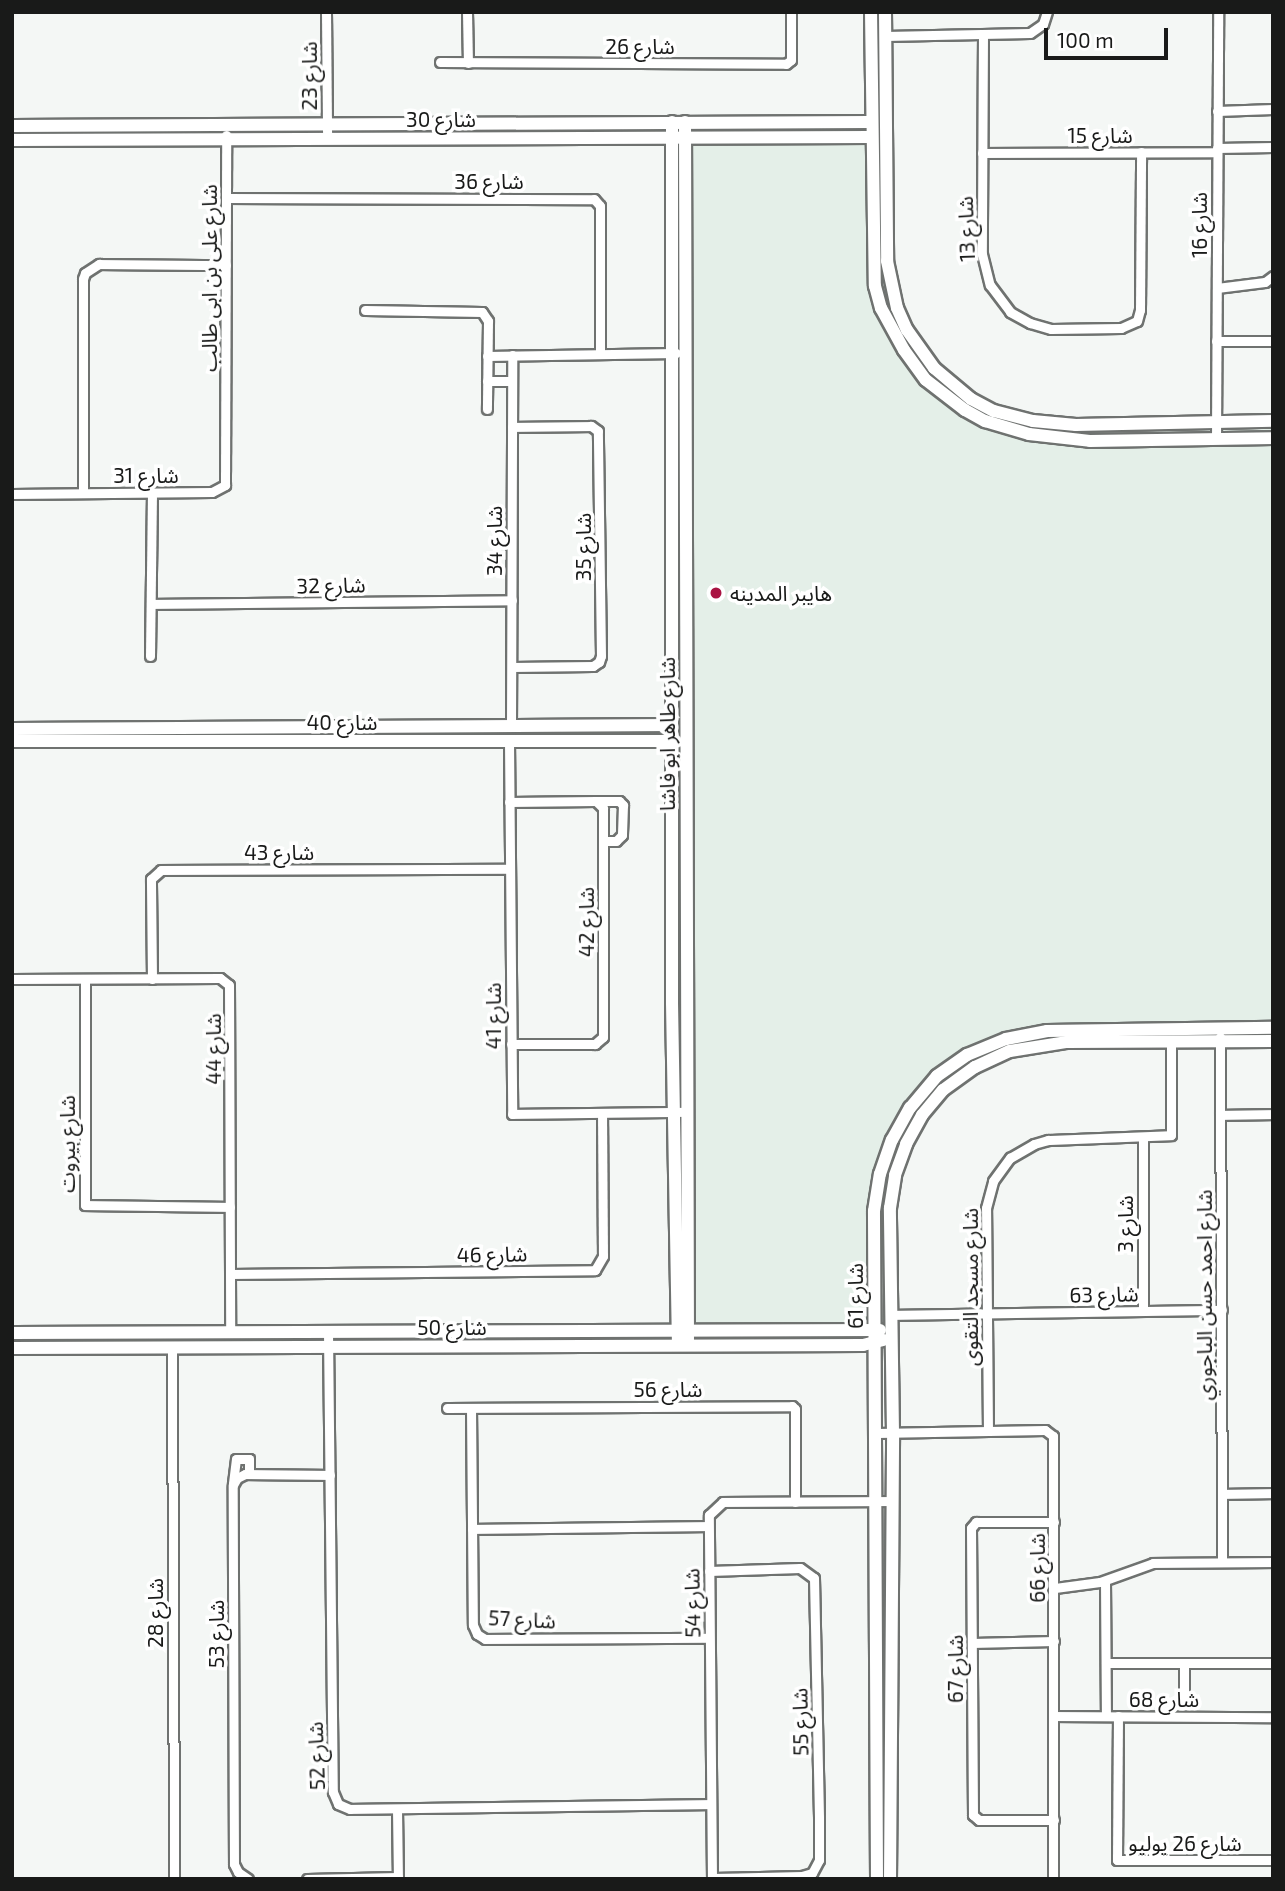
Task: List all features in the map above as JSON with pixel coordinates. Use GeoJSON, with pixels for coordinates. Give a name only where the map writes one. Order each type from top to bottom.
{"type":"FeatureCollection","features":[{"type":"Feature","properties":{"kind":"street","name":"شارع 23"},"geometry":{"type":"LineString","coordinates":[[326,12],[327,139]]}},
{"type":"Feature","properties":{"kind":"street"},"geometry":{"type":"LineString","coordinates":[[467,12],[468,62]]}},
{"type":"Feature","properties":{"kind":"street","name":"شارع 26"},"geometry":{"type":"LineString","coordinates":[[440,62],[786,64],[791,60],[791,12]]}},
{"type":"Feature","properties":{"kind":"street"},"geometry":{"type":"LineString","coordinates":[[871,12],[872,265],[881,307],[914,365],[944,396],[985,421],[1028,434],[1090,441],[1273,438]]}},
{"type":"Feature","properties":{"kind":"street"},"geometry":{"type":"LineString","coordinates":[[885,12],[887,261],[897,308],[919,350],[952,385],[994,411],[1033,421],[1076,425],[1273,421]]}},
{"type":"Feature","properties":{"kind":"street"},"geometry":{"type":"LineString","coordinates":[[885,36],[1030,33],[1043,24],[1047,12]]}},
{"type":"Feature","properties":{"kind":"street","name":"شارع 16"},"geometry":{"type":"LineString","coordinates":[[1216,438],[1218,12]]}},
{"type":"Feature","properties":{"kind":"street","name":"شارع 13"},"geometry":{"type":"LineString","coordinates":[[983,34],[983,264],[990,285],[1002,304],[1019,318],[1051,328],[1127,327],[1137,321],[1140,310],[1141,152]]}},
{"type":"Feature","properties":{"kind":"street"},"geometry":{"type":"LineString","coordinates":[[1217,111],[1273,109]]}},
{"type":"Feature","properties":{"kind":"street","name":"شارع طاهر ابو فاشا"},"geometry":{"type":"LineString","coordinates":[[678,122],[683,1338]]}},
{"type":"Feature","properties":{"kind":"street","name":"شارع 30"},"geometry":{"type":"LineString","coordinates":[[12,126],[870,122]]}},
{"type":"Feature","properties":{"kind":"street","name":"شارع على بن ابى طالب"},"geometry":{"type":"LineString","coordinates":[[226,125],[227,432]]}},
{"type":"Feature","properties":{"kind":"street","name":"شارع 30"},"geometry":{"type":"LineString","coordinates":[[12,140],[870,137]]}},
{"type":"Feature","properties":{"kind":"street","name":"شارع 15"},"geometry":{"type":"LineString","coordinates":[[982,153],[1141,152],[1273,147]]}},
{"type":"Feature","properties":{"kind":"street"},"geometry":{"type":"LineString","coordinates":[[872,178],[886,178]]}},
{"type":"Feature","properties":{"kind":"street","name":"شارع 36"},"geometry":{"type":"LineString","coordinates":[[226,198],[594,199],[600,206],[600,354]]}},
{"type":"Feature","properties":{"kind":"street"},"geometry":{"type":"LineString","coordinates":[[83,493],[85,273],[99,264],[226,265]]}},
{"type":"Feature","properties":{"kind":"street"},"geometry":{"type":"LineString","coordinates":[[1217,288],[1265,282],[1273,276]]}},
{"type":"Feature","properties":{"kind":"street"},"geometry":{"type":"LineString","coordinates":[[365,310],[479,310],[488,321],[487,409]]}},
{"type":"Feature","properties":{"kind":"street"},"geometry":{"type":"LineString","coordinates":[[1216,341],[1273,341]]}},
{"type":"Feature","properties":{"kind":"street"},"geometry":{"type":"LineString","coordinates":[[487,356],[678,353]]}},
{"type":"Feature","properties":{"kind":"street","name":"شارع طاهر ابو فاشا"},"geometry":{"type":"LineString","coordinates":[[678,353],[672,741],[681,1113]]}},
{"type":"Feature","properties":{"kind":"street","name":"شارع 34"},"geometry":{"type":"LineString","coordinates":[[512,355],[512,726]]}},
{"type":"Feature","properties":{"kind":"street"},"geometry":{"type":"LineString","coordinates":[[487,381],[512,381]]}},
{"type":"Feature","properties":{"kind":"street","name":"شارع 35"},"geometry":{"type":"LineString","coordinates":[[512,426],[589,426],[598,431],[601,656],[599,662],[593,666],[512,667]]}},
{"type":"Feature","properties":{"kind":"street","name":"شارع 31"},"geometry":{"type":"LineString","coordinates":[[12,494],[212,492],[222,488],[227,478],[227,432]]}},
{"type":"Feature","properties":{"kind":"street"},"geometry":{"type":"LineString","coordinates":[[150,656],[152,493]]}},
{"type":"Feature","properties":{"kind":"street","name":"شارع 32"},"geometry":{"type":"LineString","coordinates":[[150,604],[512,600]]}},
{"type":"Feature","properties":{"kind":"street","name":"شارع 40"},"geometry":{"type":"LineString","coordinates":[[12,729],[672,725]]}},
{"type":"Feature","properties":{"kind":"street","name":"شارع 40"},"geometry":{"type":"LineString","coordinates":[[12,741],[672,741]]}},
{"type":"Feature","properties":{"kind":"street","name":"شارع 41"},"geometry":{"type":"LineString","coordinates":[[509,741],[512,1115],[681,1113]]}},
{"type":"Feature","properties":{"kind":"street","name":"شارع 42"},"geometry":{"type":"LineString","coordinates":[[511,1044],[595,1044],[602,1040],[603,806],[596,801]]}},
{"type":"Feature","properties":{"kind":"street"},"geometry":{"type":"LineString","coordinates":[[509,802],[620,801],[623,805],[621,837],[603,841]]}},
{"type":"Feature","properties":{"kind":"street","name":"شارع 43"},"geometry":{"type":"LineString","coordinates":[[152,979],[151,879],[161,870],[510,869]]}},
{"type":"Feature","properties":{"kind":"street","name":"شارع 44"},"geometry":{"type":"LineString","coordinates":[[12,979],[219,978],[229,985],[230,1332]]}},
{"type":"Feature","properties":{"kind":"street","name":"شارع بيروت"},"geometry":{"type":"LineString","coordinates":[[85,979],[85,1205],[230,1206]]}},
{"type":"Feature","properties":{"kind":"street","name":"شارع 61"},"geometry":{"type":"LineString","coordinates":[[877,1879],[876,1192],[885,1157],[910,1108],[937,1076],[967,1055],[1026,1034],[1171,1041],[1273,1028]]}},
{"type":"Feature","properties":{"kind":"street","name":"شارع 61"},"geometry":{"type":"LineString","coordinates":[[890,1879],[892,1191],[900,1159],[922,1115],[943,1090],[992,1058],[1066,1036],[1220,1035],[1273,1041]]}},
{"type":"Feature","properties":{"kind":"street","name":"شارع احمد حسن الباجوري"},"geometry":{"type":"LineString","coordinates":[[1220,1035],[1222,1562]]}},
{"type":"Feature","properties":{"kind":"street","name":"شارع مسجد التقوى"},"geometry":{"type":"LineString","coordinates":[[988,1431],[986,1208],[989,1194],[1001,1169],[1021,1150],[1048,1140],[1168,1137],[1172,1133],[1171,1041]]}},
{"type":"Feature","properties":{"kind":"street","name":"شارع 46"},"geometry":{"type":"LineString","coordinates":[[230,1274],[595,1270],[601,1264],[603,1256],[602,1114]]}},
{"type":"Feature","properties":{"kind":"street"},"geometry":{"type":"LineString","coordinates":[[1220,1115],[1273,1114]]}},
{"type":"Feature","properties":{"kind":"street","name":"شارع 3"},"geometry":{"type":"LineString","coordinates":[[1143,1137],[1143,1311]]}},
{"type":"Feature","properties":{"kind":"street","name":"شارع 63"},"geometry":{"type":"LineString","coordinates":[[891,1315],[1222,1310]]}},
{"type":"Feature","properties":{"kind":"street","name":"شارع 50"},"geometry":{"type":"LineString","coordinates":[[12,1333],[328,1332],[683,1338]]}},
{"type":"Feature","properties":{"kind":"street","name":"شارع 52"},"geometry":{"type":"LineString","coordinates":[[328,1332],[333,1792],[338,1804],[345,1808],[397,1809],[711,1804]]}},
{"type":"Feature","properties":{"kind":"street","name":"شارع 50"},"geometry":{"type":"LineString","coordinates":[[12,1348],[328,1347],[875,1336],[891,1333]]}},
{"type":"Feature","properties":{"kind":"street","name":"شارع 28"},"geometry":{"type":"LineString","coordinates":[[172,1348],[174,1879]]}},
{"type":"Feature","properties":{"kind":"street","name":"شارع 56"},"geometry":{"type":"LineString","coordinates":[[447,1408],[792,1406],[795,1409],[795,1502]]}},
{"type":"Feature","properties":{"kind":"street","name":"شارع 57"},"geometry":{"type":"LineString","coordinates":[[471,1408],[474,1625],[480,1637],[709,1638]]}},
{"type":"Feature","properties":{"kind":"street","name":"شارع 66"},"geometry":{"type":"LineString","coordinates":[[877,1433],[1045,1430],[1052,1434],[1055,1588],[1053,1879]]}},
{"type":"Feature","properties":{"kind":"street"},"geometry":{"type":"LineString","coordinates":[[233,1485],[236,1460],[249,1459],[249,1474]]}},
{"type":"Feature","properties":{"kind":"street"},"geometry":{"type":"LineString","coordinates":[[233,1485],[237,1478],[249,1474],[330,1475]]}},
{"type":"Feature","properties":{"kind":"street","name":"شارع 53"},"geometry":{"type":"LineString","coordinates":[[233,1485],[234,1864],[238,1872],[248,1879]]}},
{"type":"Feature","properties":{"kind":"street"},"geometry":{"type":"LineString","coordinates":[[1223,1494],[1273,1493]]}},
{"type":"Feature","properties":{"kind":"street"},"geometry":{"type":"LineString","coordinates":[[472,1529],[708,1526],[713,1509],[723,1503],[893,1501]]}},
{"type":"Feature","properties":{"kind":"street","name":"شارع 67"},"geometry":{"type":"LineString","coordinates":[[1054,1522],[976,1521],[972,1524],[973,1815],[981,1820],[1054,1820]]}},
{"type":"Feature","properties":{"kind":"street","name":"شارع 54"},"geometry":{"type":"LineString","coordinates":[[708,1526],[712,1878]]}},
{"type":"Feature","properties":{"kind":"street"},"geometry":{"type":"LineString","coordinates":[[1055,1588],[1105,1581],[1153,1563],[1273,1562]]}},
{"type":"Feature","properties":{"kind":"street","name":"شارع 55"},"geometry":{"type":"LineString","coordinates":[[709,1571],[800,1568],[814,1577],[819,1813],[819,1860],[812,1873],[802,1876],[712,1878]]}},
{"type":"Feature","properties":{"kind":"street"},"geometry":{"type":"LineString","coordinates":[[1105,1581],[1107,1716]]}},
{"type":"Feature","properties":{"kind":"street"},"geometry":{"type":"LineString","coordinates":[[972,1643],[1055,1642]]}},
{"type":"Feature","properties":{"kind":"street"},"geometry":{"type":"LineString","coordinates":[[1106,1663],[1273,1662]]}},
{"type":"Feature","properties":{"kind":"street"},"geometry":{"type":"LineString","coordinates":[[1184,1663],[1184,1704]]}},
{"type":"Feature","properties":{"kind":"street","name":"شارع 68"},"geometry":{"type":"LineString","coordinates":[[1054,1716],[1273,1717]]}},
{"type":"Feature","properties":{"kind":"street","name":"شارع 26 يوليو"},"geometry":{"type":"LineString","coordinates":[[1118,1716],[1118,1861],[1273,1860]]}},
{"type":"Feature","properties":{"kind":"street"},"geometry":{"type":"LineString","coordinates":[[307,1879],[398,1878],[397,1809]]}},
{"type":"Feature","properties":{"kind":"shaded area"},"geometry":{"type":"Polygon","coordinates":[[[879,130],[879,236],[883,284],[900,330],[923,364],[953,393],[986,413],[1027,427],[1062,431],[1273,429],[1273,1033],[1041,1037],[999,1049],[971,1061],[948,1076],[920,1107],[897,1145],[888,1167],[882,1202],[882,1337],[683,1338],[677,131],[879,130]]]}},
{"type":"Feature","properties":{"kind":"place","name":"هايبر المدينه"},"geometry":{"type":"Point","coordinates":[716,593]}}]}
